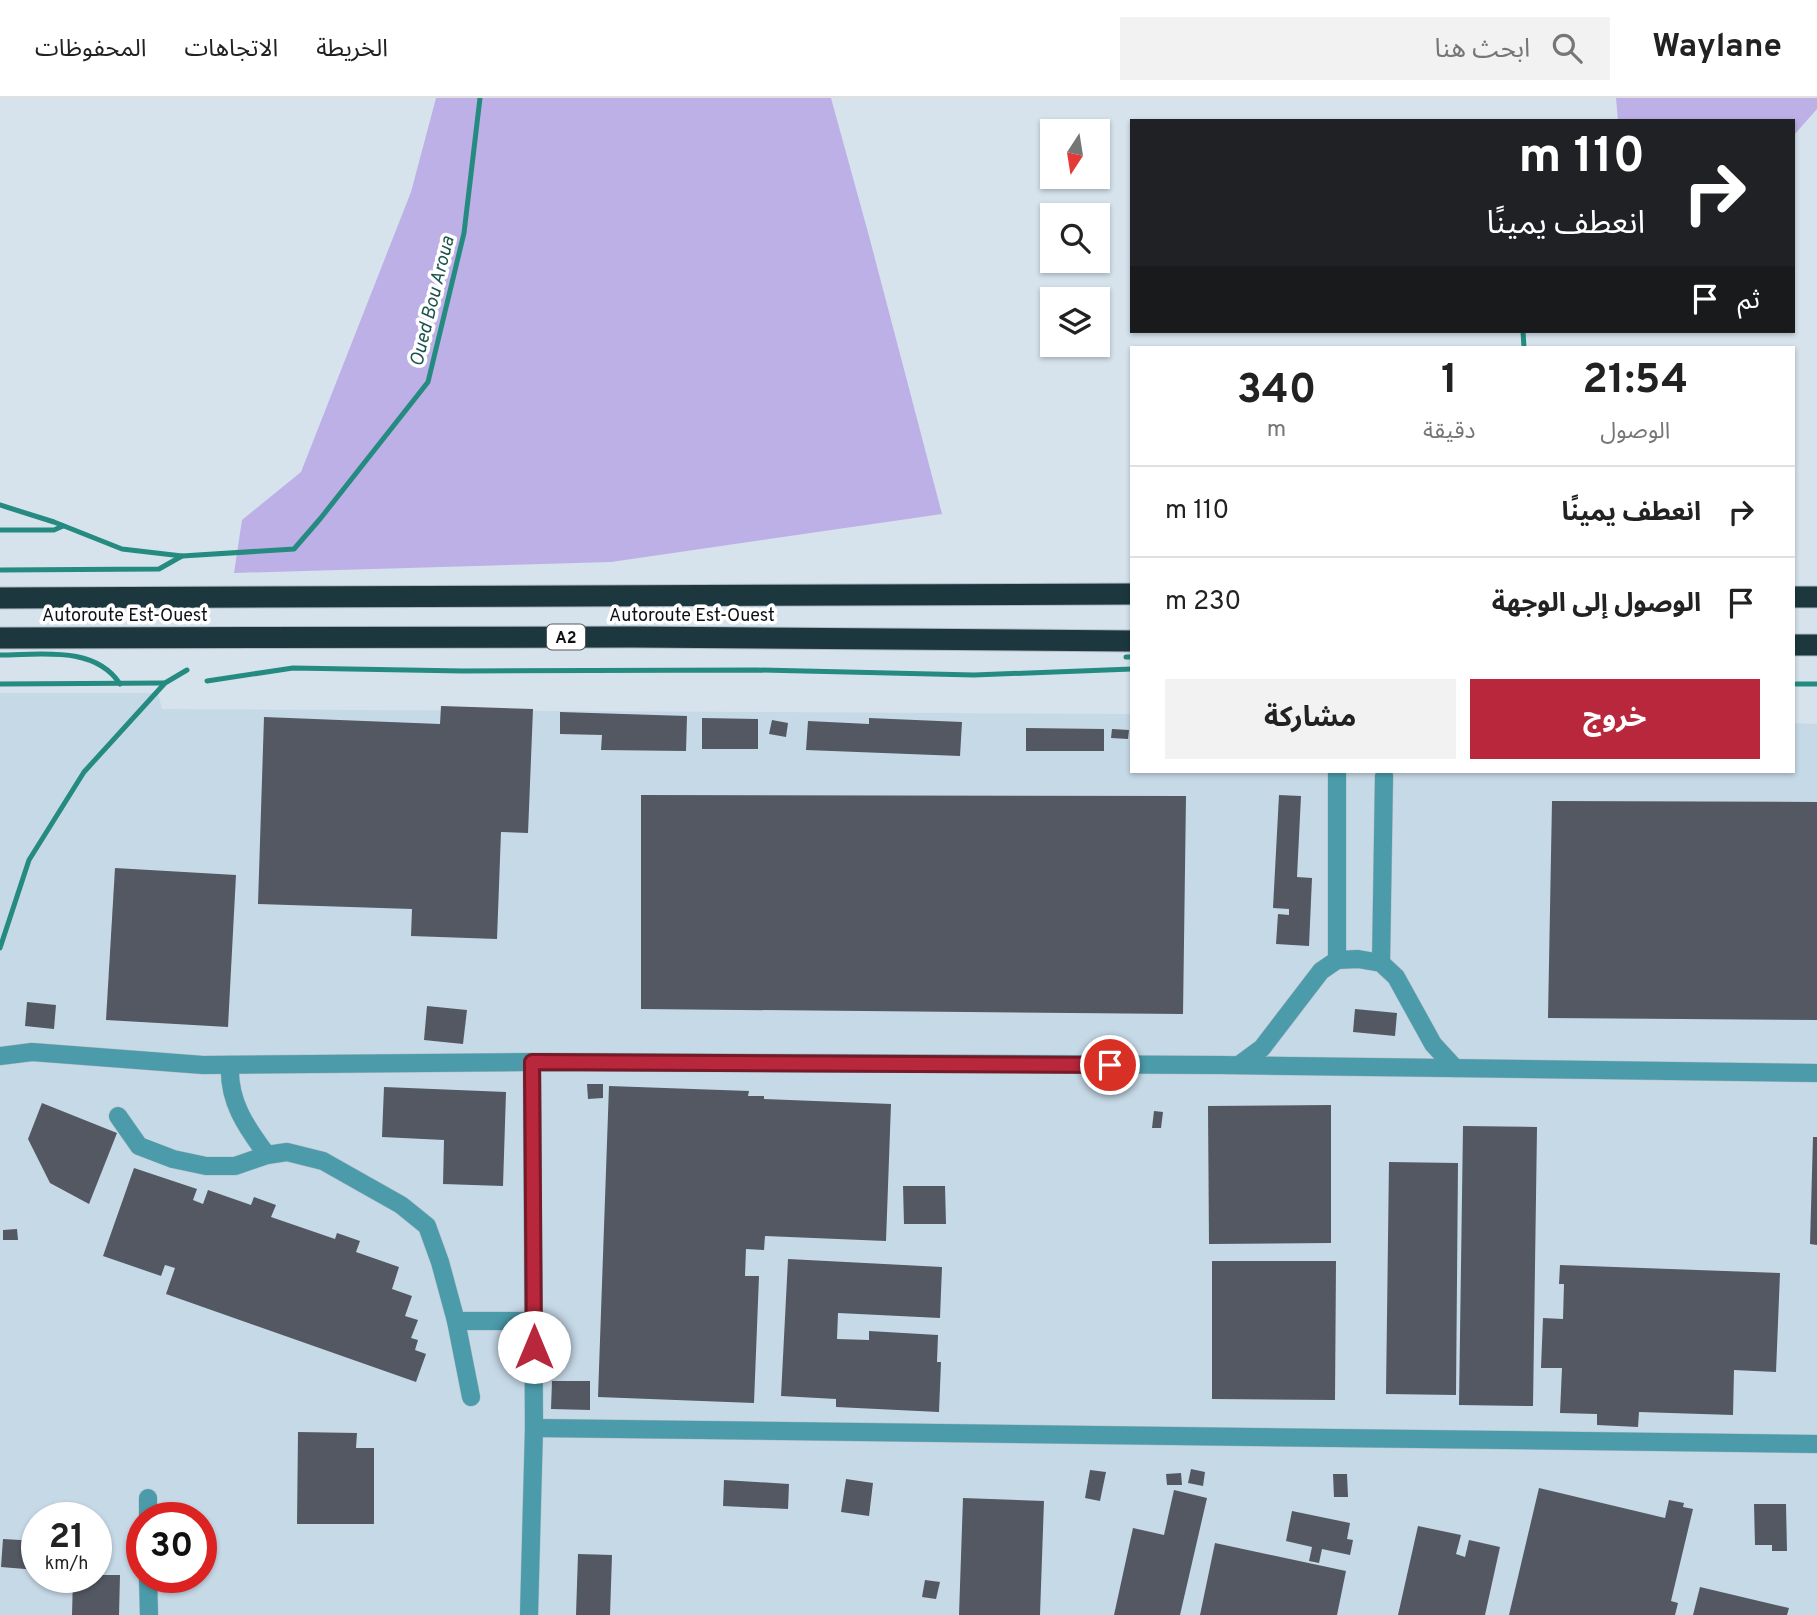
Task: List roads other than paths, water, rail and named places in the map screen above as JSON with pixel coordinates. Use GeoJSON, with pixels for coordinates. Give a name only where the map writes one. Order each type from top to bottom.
{"type":"FeatureCollection","features":[{"type":"Feature","properties":{"kind":"highway","name":"Autoroute Est-Ouest"},"geometry":{"type":"LineString","coordinates":[[0,598],[1130,594]]}},
{"type":"Feature","properties":{"kind":"highway"},"geometry":{"type":"LineString","coordinates":[[1795,597],[1817,597]]}},
{"type":"Feature","properties":{"kind":"highway","name":"Autoroute Est-Ouest"},"geometry":{"type":"LineString","coordinates":[[0,638],[633,637],[1130,641]]}},
{"type":"Feature","properties":{"kind":"highway"},"geometry":{"type":"LineString","coordinates":[[1795,645],[1817,645]]}},
{"type":"Feature","properties":{"kind":"street"},"geometry":{"type":"LineString","coordinates":[[1337,774],[1337,960]]}},
{"type":"Feature","properties":{"kind":"street"},"geometry":{"type":"LineString","coordinates":[[1381,963],[1384,776]]}},
{"type":"Feature","properties":{"kind":"street"},"geometry":{"type":"LineString","coordinates":[[1239,1066],[1262,1048],[1321,971],[1337,960],[1358,958],[1381,963],[1396,977],[1433,1044],[1455,1068]]}},
{"type":"Feature","properties":{"kind":"street"},"geometry":{"type":"LineString","coordinates":[[0,1056],[32,1052],[203,1065],[532,1062],[1817,1073]]}},
{"type":"Feature","properties":{"kind":"street"},"geometry":{"type":"LineString","coordinates":[[529,1615],[534,1428],[532,1062]]}},
{"type":"Feature","properties":{"kind":"street"},"geometry":{"type":"LineString","coordinates":[[230,1065],[229,1084],[234,1101],[248,1129],[267,1155]]}},
{"type":"Feature","properties":{"kind":"street"},"geometry":{"type":"LineString","coordinates":[[118,1116],[139,1146],[173,1159],[206,1166],[235,1166],[267,1155],[287,1152],[323,1161],[401,1205],[427,1226],[456,1321],[471,1397]]}},
{"type":"Feature","properties":{"kind":"street"},"geometry":{"type":"LineString","coordinates":[[456,1321],[534,1321]]}},
{"type":"Feature","properties":{"kind":"street"},"geometry":{"type":"LineString","coordinates":[[534,1428],[1817,1444]]}},
{"type":"Feature","properties":{"kind":"street"},"geometry":{"type":"LineString","coordinates":[[148,1593],[149,1615]]}},
{"type":"Feature","properties":{"kind":"waterway","name":"Oued Bou Aroua"},"geometry":{"type":"LineString","coordinates":[[0,505],[54,522],[122,549],[182,556],[294,549],[428,382],[464,233],[480,98]]}},
{"type":"Feature","properties":{"kind":"waterway"},"geometry":{"type":"LineString","coordinates":[[1523,333],[1524,346]]}},
{"type":"Feature","properties":{"kind":"waterway"},"geometry":{"type":"LineString","coordinates":[[0,530],[54,530],[63,526]]}},
{"type":"Feature","properties":{"kind":"waterway"},"geometry":{"type":"LineString","coordinates":[[0,570],[159,569],[182,556]]}},
{"type":"Feature","properties":{"kind":"waterway"},"geometry":{"type":"LineString","coordinates":[[0,655],[49,654],[82,658],[96,663],[120,684]]}},
{"type":"Feature","properties":{"kind":"waterway"},"geometry":{"type":"LineString","coordinates":[[207,681],[293,668],[463,671],[757,670],[974,675],[1130,669]]}},
{"type":"Feature","properties":{"kind":"waterway"},"geometry":{"type":"LineString","coordinates":[[0,948],[29,860],[84,772],[165,683],[187,670]]}},
{"type":"Feature","properties":{"kind":"waterway"},"geometry":{"type":"LineString","coordinates":[[0,684],[165,683]]}},
{"type":"Feature","properties":{"kind":"waterway"},"geometry":{"type":"LineString","coordinates":[[1795,684],[1817,684]]}}]}
